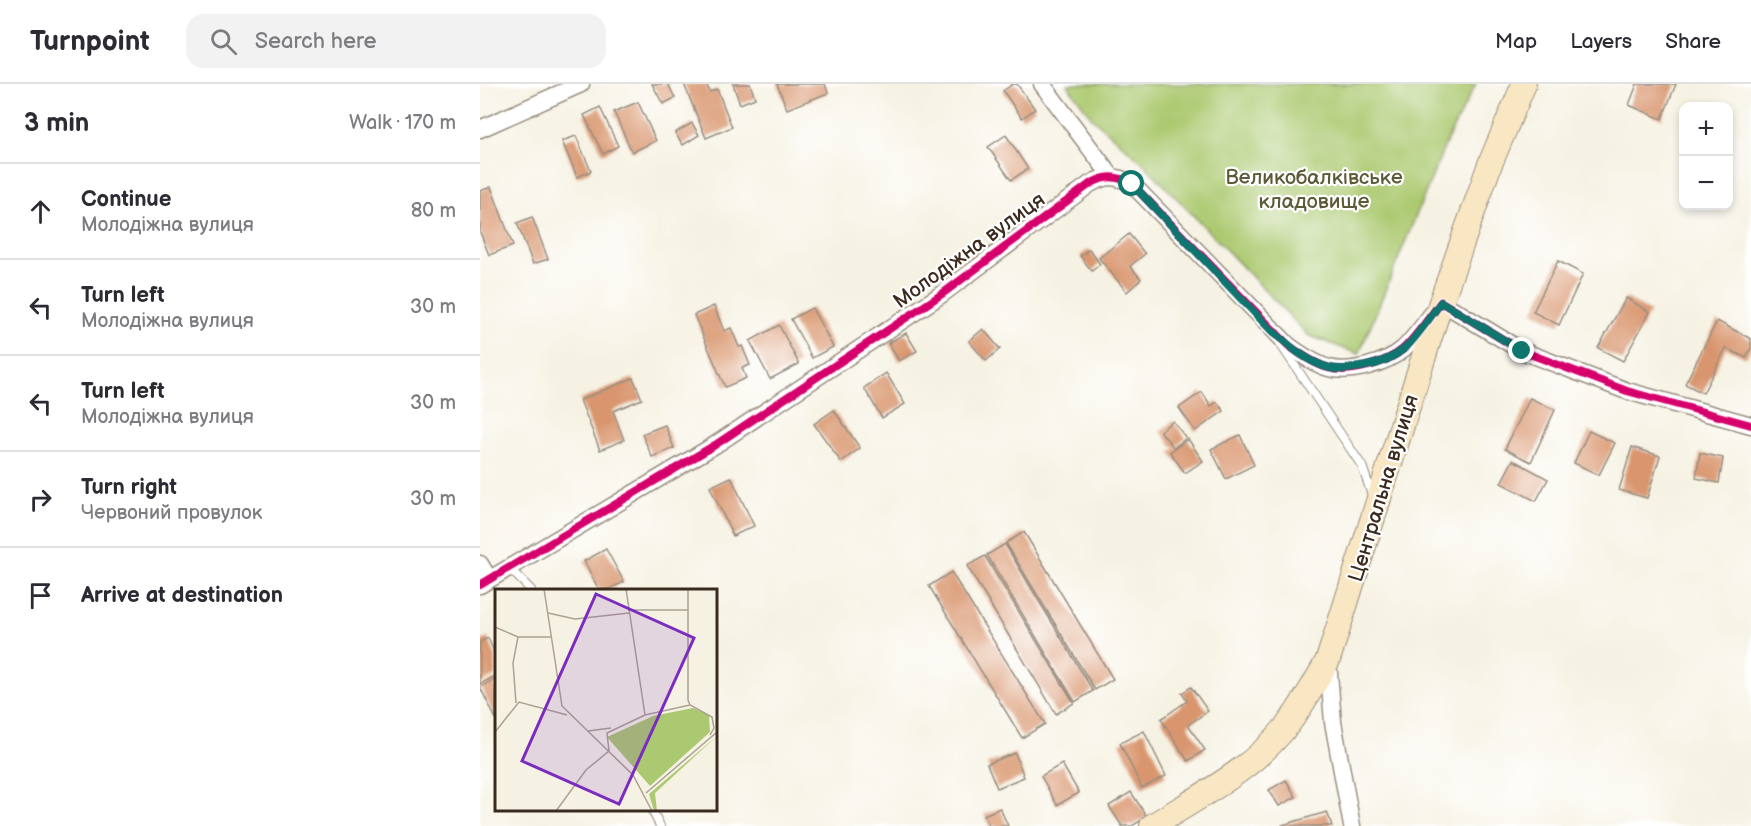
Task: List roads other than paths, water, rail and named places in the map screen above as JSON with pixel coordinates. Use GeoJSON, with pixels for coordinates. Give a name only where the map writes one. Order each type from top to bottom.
{"type":"FeatureCollection","features":[{"type":"Feature","properties":{"kind":"street"},"geometry":{"type":"LineString","coordinates":[[480,129],[581,84]]}},
{"type":"Feature","properties":{"kind":"street"},"geometry":{"type":"LineString","coordinates":[[1042,84],[1111,176],[1132,184],[1269,328],[1288,346],[1309,360],[1331,369],[1350,369],[1387,359],[1403,349],[1441,302],[1522,351],[1627,391],[1751,425]]}},
{"type":"Feature","properties":{"kind":"street","name":"Центральна вулиця"},"geometry":{"type":"LineString","coordinates":[[1152,826],[1247,766],[1288,725],[1328,660],[1441,302],[1490,164],[1524,84]]}},
{"type":"Feature","properties":{"kind":"street","name":"Молодіжна вулиця"},"geometry":{"type":"LineString","coordinates":[[484,582],[716,446],[942,294],[1090,184],[1100,178],[1111,176]]}},
{"type":"Feature","properties":{"kind":"street"},"geometry":{"type":"LineString","coordinates":[[480,564],[484,582]]}},
{"type":"Feature","properties":{"kind":"street"},"geometry":{"type":"LineString","coordinates":[[1328,660],[1333,722],[1352,826]]}},
{"type":"Feature","properties":{"kind":"lane"},"geometry":{"type":"LineString","coordinates":[[1269,328],[1362,466],[1377,509]]}},
{"type":"Feature","properties":{"kind":"lane"},"geometry":{"type":"LineString","coordinates":[[508,567],[529,589]]}},
{"type":"Feature","properties":{"kind":"lane"},"geometry":{"type":"LineString","coordinates":[[652,811],[660,826]]}},
{"type":"Feature","properties":{"kind":"park label","name":"Великобалківське кладовище"},"geometry":{"type":"Point","coordinates":[1314,189]}}]}
